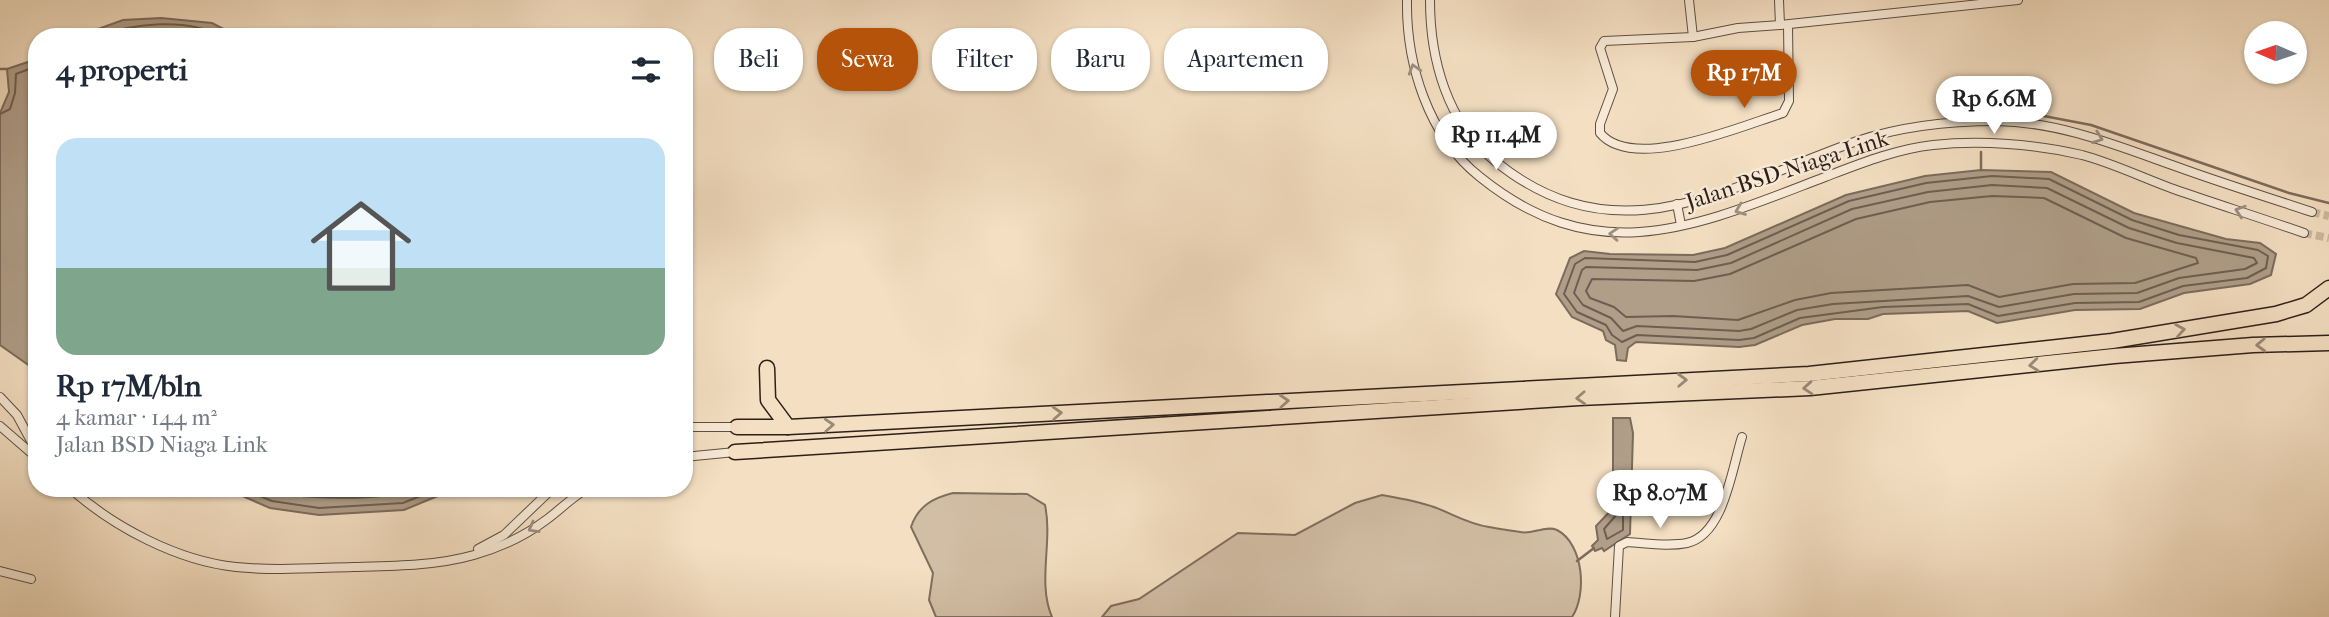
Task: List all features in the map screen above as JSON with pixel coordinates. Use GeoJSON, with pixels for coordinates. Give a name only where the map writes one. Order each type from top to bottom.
{"type":"FeatureCollection","features":[{"type":"Feature","properties":{"kind":"highway"},"geometry":{"type":"LineString","coordinates":[[737,427],[788,427],[1809,374],[2112,341],[2180,330],[2276,314],[2306,305],[2329,288]]}},
{"type":"Feature","properties":{"kind":"highway"},"geometry":{"type":"LineString","coordinates":[[735,452],[1579,398],[1810,388],[2128,355],[2253,345],[2329,343]]}},
{"type":"Feature","properties":{"kind":"highway"},"geometry":{"type":"LineString","coordinates":[[767,368],[768,400],[788,427]]}},
{"type":"Feature","properties":{"kind":"street","name":"Jalan BSD Niaga Link"},"geometry":{"type":"LineString","coordinates":[[1407,0],[1411,59],[1422,95],[1445,139],[1470,170],[1507,200],[1548,220],[1586,231],[1622,235],[1725,215],[1866,161],[1932,145],[2011,145],[2082,155],[2304,233]]}},
{"type":"Feature","properties":{"kind":"street","name":"Jalan BSD Niaga Link"},"geometry":{"type":"LineString","coordinates":[[1430,0],[1434,56],[1443,88],[1465,129],[1486,154],[1520,182],[1558,201],[1591,209],[1623,213],[1677,204],[1719,194],[1859,141],[1929,123],[2000,121],[2087,134],[2312,212]]}},
{"type":"Feature","properties":{"kind":"street"},"geometry":{"type":"LineString","coordinates":[[1689,0],[1693,37]]}},
{"type":"Feature","properties":{"kind":"street"},"geometry":{"type":"LineString","coordinates":[[1779,0],[1784,25],[1789,101],[1783,113],[1668,148],[1641,150],[1606,140],[1600,124],[1613,89],[1601,43],[1693,37],[1738,28],[1784,25],[2018,0]]}},
{"type":"Feature","properties":{"kind":"street"},"geometry":{"type":"LineString","coordinates":[[1677,204],[1681,225]]}},
{"type":"Feature","properties":{"kind":"street"},"geometry":{"type":"LineString","coordinates":[[0,397],[17,415],[28,435]]}},
{"type":"Feature","properties":{"kind":"street"},"geometry":{"type":"LineString","coordinates":[[0,426],[28,450]]}},
{"type":"Feature","properties":{"kind":"street"},"geometry":{"type":"LineString","coordinates":[[693,427],[737,427]]}},
{"type":"Feature","properties":{"kind":"street"},"geometry":{"type":"LineString","coordinates":[[1615,617],[1619,546],[1627,542],[1690,542],[1705,533],[1718,518],[1742,437]]}},
{"type":"Feature","properties":{"kind":"street"},"geometry":{"type":"LineString","coordinates":[[693,456],[735,452]]}},
{"type":"Feature","properties":{"kind":"street"},"geometry":{"type":"LineString","coordinates":[[80,497],[88,505],[141,535],[188,556],[233,566],[278,569],[439,562],[474,555],[510,541],[543,523],[576,497]]}},
{"type":"Feature","properties":{"kind":"street"},"geometry":{"type":"LineString","coordinates":[[439,562],[472,551],[504,535],[544,497]]}},
{"type":"Feature","properties":{"kind":"street"},"geometry":{"type":"LineString","coordinates":[[0,571],[31,579]]}},
{"type":"Feature","properties":{"kind":"shaded area"},"geometry":{"type":"Polygon","coordinates":[[[953,493],[1027,494],[1045,505],[1045,576],[1052,617],[936,617],[929,600],[933,573],[911,527],[922,508],[939,497],[953,493]]]}},
{"type":"Feature","properties":{"kind":"shaded area"},"geometry":{"type":"Polygon","coordinates":[[[1382,495],[1428,505],[1481,526],[1525,533],[1557,530],[1573,546],[1578,558],[1580,596],[1572,617],[1102,617],[1111,606],[1139,599],[1238,533],[1295,535],[1355,503],[1382,495]]]}},
{"type":"Feature","properties":{"kind":"water"},"geometry":{"type":"Polygon","coordinates":[[[161,18],[212,23],[222,28],[101,28],[123,20],[161,18]]]}},
{"type":"Feature","properties":{"kind":"water"},"geometry":{"type":"Polygon","coordinates":[[[28,62],[28,365],[0,345],[0,113],[9,92],[7,69],[28,62]]]}},
{"type":"Feature","properties":{"kind":"water"},"geometry":{"type":"Polygon","coordinates":[[[1981,170],[2051,172],[2134,213],[2226,239],[2260,243],[2276,254],[2271,275],[2250,284],[2184,293],[2140,309],[2075,310],[1997,323],[1968,311],[1883,314],[1868,319],[1835,319],[1802,325],[1755,345],[1739,347],[1636,342],[1628,348],[1626,361],[1617,360],[1615,345],[1606,340],[1603,331],[1572,317],[1556,294],[1570,258],[1584,251],[1693,255],[1725,248],[1846,195],[1925,176],[1981,170]]]}},
{"type":"Feature","properties":{"kind":"water"},"geometry":{"type":"Polygon","coordinates":[[[1613,418],[1630,418],[1633,433],[1630,534],[1604,551],[1602,548],[1595,551],[1592,546],[1598,540],[1596,526],[1613,508],[1613,418]]]}},
{"type":"Feature","properties":{"kind":"water"},"geometry":{"type":"Polygon","coordinates":[[[245,497],[435,497],[404,510],[319,515],[270,508],[245,497]]]}},
{"type":"Feature","properties":{"kind":"waterway"},"geometry":{"type":"LineString","coordinates":[[0,69],[7,69]]}},
{"type":"Feature","properties":{"kind":"waterway"},"geometry":{"type":"LineString","coordinates":[[1981,116],[1983,111],[1997,107],[2091,125],[2289,193],[2329,203]]}},
{"type":"Feature","properties":{"kind":"waterway"},"geometry":{"type":"LineString","coordinates":[[1981,152],[1981,170]]}},
{"type":"Feature","properties":{"kind":"waterway"},"geometry":{"type":"LineString","coordinates":[[1577,561],[1594,548]]}},
{"type":"Feature","properties":{"kind":"tunnel"},"geometry":{"type":"LineString","coordinates":[[2312,212],[2329,216]]}},
{"type":"Feature","properties":{"kind":"tunnel"},"geometry":{"type":"LineString","coordinates":[[2304,233],[2329,238]]}}]}
